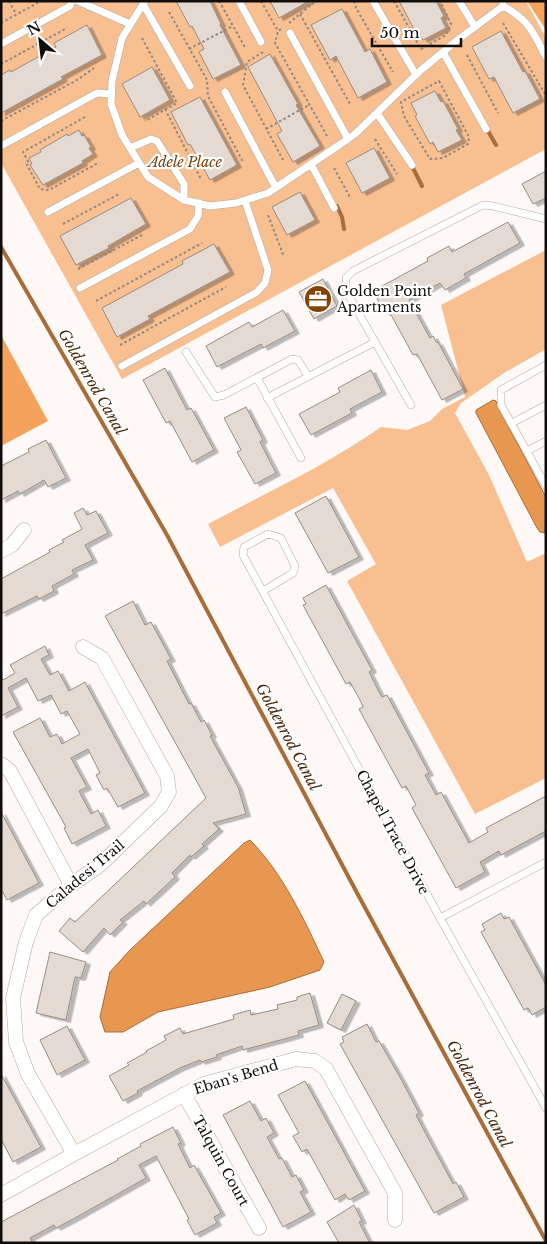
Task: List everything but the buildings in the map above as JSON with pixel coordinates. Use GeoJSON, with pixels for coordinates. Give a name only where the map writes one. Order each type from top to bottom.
{"type":"FeatureCollection","features":[{"type":"Feature","properties":{"kind":"street"},"geometry":{"type":"LineString","coordinates":[[1,551],[12,545],[24,530]]}},
{"type":"Feature","properties":{"kind":"street","name":"Caladesi Trail"},"geometry":{"type":"LineString","coordinates":[[74,1154],[28,1074],[16,1042],[13,998],[26,942],[36,915],[100,865],[162,806],[169,792],[167,776],[102,658],[83,647]]}},
{"type":"Feature","properties":{"kind":"street"},"geometry":{"type":"LineString","coordinates":[[1,764],[10,771],[71,886]]}},
{"type":"Feature","properties":{"kind":"street","name":"Eban's Bend"},"geometry":{"type":"LineString","coordinates":[[1,1196],[74,1154],[204,1084],[296,1059],[314,1061],[326,1069],[395,1193],[395,1220]]}},
{"type":"Feature","properties":{"kind":"street","name":"Talquin Court"},"geometry":{"type":"LineString","coordinates":[[184,1094],[259,1228]]}},
{"type":"Feature","properties":{"kind":"lane"},"geometry":{"type":"LineString","coordinates":[[1,44],[70,6],[72,1]]}},
{"type":"Feature","properties":{"kind":"lane"},"geometry":{"type":"LineString","coordinates":[[78,1],[130,24]]}},
{"type":"Feature","properties":{"kind":"lane"},"geometry":{"type":"LineString","coordinates":[[239,1],[261,42]]}},
{"type":"Feature","properties":{"kind":"lane"},"geometry":{"type":"LineString","coordinates":[[373,1],[416,75]]}},
{"type":"Feature","properties":{"kind":"lane"},"geometry":{"type":"LineString","coordinates":[[459,1],[474,27]]}},
{"type":"Feature","properties":{"kind":"lane"},"geometry":{"type":"LineString","coordinates":[[190,86],[144,3],[122,38],[112,81],[111,104],[122,134],[148,177],[184,200],[210,206],[236,204],[268,193],[348,139],[416,75],[503,4],[516,13],[531,28],[546,57]]}},
{"type":"Feature","properties":{"kind":"lane"},"geometry":{"type":"LineString","coordinates":[[290,33],[348,139]]}},
{"type":"Feature","properties":{"kind":"lane"},"geometry":{"type":"LineString","coordinates":[[443,52],[486,129]]}},
{"type":"Feature","properties":{"kind":"lane"},"geometry":{"type":"LineString","coordinates":[[225,92],[276,188]]}},
{"type":"Feature","properties":{"kind":"lane"},"geometry":{"type":"LineString","coordinates":[[1,146],[97,93],[112,94]]}},
{"type":"Feature","properties":{"kind":"lane"},"geometry":{"type":"LineString","coordinates":[[377,113],[412,165]]}},
{"type":"Feature","properties":{"kind":"lane"},"geometry":{"type":"LineString","coordinates":[[130,148],[151,139],[157,141],[184,184],[184,200]]}},
{"type":"Feature","properties":{"kind":"lane"},"geometry":{"type":"LineString","coordinates":[[48,212],[139,163]]}},
{"type":"Feature","properties":{"kind":"lane"},"geometry":{"type":"LineString","coordinates":[[311,164],[334,208]]}},
{"type":"Feature","properties":{"kind":"lane"},"geometry":{"type":"LineString","coordinates":[[122,366],[257,292],[265,283],[268,270],[245,201]]}},
{"type":"Feature","properties":{"kind":"lane"},"geometry":{"type":"LineString","coordinates":[[80,288],[190,230],[198,216],[199,203]]}},
{"type":"Feature","properties":{"kind":"lane"},"geometry":{"type":"LineString","coordinates":[[411,405],[346,290],[346,278],[353,271],[483,205],[546,219]]}},
{"type":"Feature","properties":{"kind":"lane"},"geometry":{"type":"LineString","coordinates":[[267,398],[375,342]]}},
{"type":"Feature","properties":{"kind":"lane"},"geometry":{"type":"LineString","coordinates":[[186,352],[215,397],[224,395],[292,359],[298,360],[308,376]]}},
{"type":"Feature","properties":{"kind":"lane"},"geometry":{"type":"LineString","coordinates":[[546,365],[501,390],[501,405],[544,477],[546,486]]}},
{"type":"Feature","properties":{"kind":"lane"},"geometry":{"type":"LineString","coordinates":[[257,378],[301,458]]}},
{"type":"Feature","properties":{"kind":"lane"},"geometry":{"type":"LineString","coordinates":[[512,424],[546,405]]}},
{"type":"Feature","properties":{"kind":"lane"},"geometry":{"type":"LineString","coordinates":[[527,451],[546,441]]}},
{"type":"Feature","properties":{"kind":"lane","name":"Chapel Trace Drive"},"geometry":{"type":"LineString","coordinates":[[263,591],[293,573],[295,566],[281,538],[268,534],[244,547],[243,555],[440,918],[546,1108]]}},
{"type":"Feature","properties":{"kind":"lane"},"geometry":{"type":"LineString","coordinates":[[440,918],[546,862]]}},
{"type":"Feature","properties":{"kind":"path"},"geometry":{"type":"LineString","coordinates":[[9,1],[16,15]]}},
{"type":"Feature","properties":{"kind":"path"},"geometry":{"type":"LineString","coordinates":[[1,23],[41,1]]}},
{"type":"Feature","properties":{"kind":"path"},"geometry":{"type":"LineString","coordinates":[[219,1],[246,49]]}},
{"type":"Feature","properties":{"kind":"path"},"geometry":{"type":"LineString","coordinates":[[261,1],[278,31]]}},
{"type":"Feature","properties":{"kind":"path"},"geometry":{"type":"LineString","coordinates":[[316,1],[278,31],[275,44],[327,136]]}},
{"type":"Feature","properties":{"kind":"path"},"geometry":{"type":"LineString","coordinates":[[354,1],[356,8],[393,72]]}},
{"type":"Feature","properties":{"kind":"path"},"geometry":{"type":"LineString","coordinates":[[394,1],[421,49],[446,35],[450,27],[448,15],[440,1]]}},
{"type":"Feature","properties":{"kind":"path"},"geometry":{"type":"LineString","coordinates":[[169,12],[207,80],[208,96],[243,162]]}},
{"type":"Feature","properties":{"kind":"path"},"geometry":{"type":"LineString","coordinates":[[300,14],[350,104]]}},
{"type":"Feature","properties":{"kind":"path"},"geometry":{"type":"LineString","coordinates":[[503,23],[545,94]]}},
{"type":"Feature","properties":{"kind":"path"},"geometry":{"type":"LineString","coordinates":[[189,49],[232,26]]}},
{"type":"Feature","properties":{"kind":"path"},"geometry":{"type":"LineString","coordinates":[[1,64],[67,28]]}},
{"type":"Feature","properties":{"kind":"path"},"geometry":{"type":"LineString","coordinates":[[142,38],[177,103],[145,121]]}},
{"type":"Feature","properties":{"kind":"path"},"geometry":{"type":"LineString","coordinates":[[268,48],[247,62],[243,85],[283,160]]}},
{"type":"Feature","properties":{"kind":"path"},"geometry":{"type":"LineString","coordinates":[[467,56],[498,113]]}},
{"type":"Feature","properties":{"kind":"path"},"geometry":{"type":"LineString","coordinates":[[1,121],[77,80],[94,68]]}},
{"type":"Feature","properties":{"kind":"path"},"geometry":{"type":"LineString","coordinates":[[439,81],[470,137],[468,144],[446,157],[430,159],[404,116],[401,102],[439,81],[444,79]]}},
{"type":"Feature","properties":{"kind":"path"},"geometry":{"type":"LineString","coordinates":[[266,128],[309,105]]}},
{"type":"Feature","properties":{"kind":"path"},"geometry":{"type":"LineString","coordinates":[[165,109],[201,179]]}},
{"type":"Feature","properties":{"kind":"path"},"geometry":{"type":"LineString","coordinates":[[85,117],[23,152],[28,163],[27,165],[40,189],[45,190],[49,190],[98,163]]}},
{"type":"Feature","properties":{"kind":"path"},"geometry":{"type":"LineString","coordinates":[[374,139],[397,174]]}},
{"type":"Feature","properties":{"kind":"path"},"geometry":{"type":"LineString","coordinates":[[334,168],[351,200]]}},
{"type":"Feature","properties":{"kind":"path"},"geometry":{"type":"LineString","coordinates":[[63,224],[119,194]]}},
{"type":"Feature","properties":{"kind":"path"},"geometry":{"type":"LineString","coordinates":[[268,216],[284,257]]}},
{"type":"Feature","properties":{"kind":"path"},"geometry":{"type":"LineString","coordinates":[[78,269],[142,234]]}},
{"type":"Feature","properties":{"kind":"path"},"geometry":{"type":"LineString","coordinates":[[96,301],[202,243]]}},
{"type":"Feature","properties":{"kind":"path"},"geometry":{"type":"LineString","coordinates":[[120,345],[226,287]]}},
{"type":"Feature","properties":{"kind":"green space","name":"Adele Place"},"geometry":{"type":"Polygon","coordinates":[[[1,1],[526,1],[546,38],[546,149],[122,379],[1,163],[1,1]]]}},
{"type":"Feature","properties":{"kind":"green space"},"geometry":{"type":"Polygon","coordinates":[[[546,250],[546,349],[504,373],[461,403],[455,413],[489,475],[527,562],[546,553],[546,778],[475,814],[347,581],[376,564],[333,488],[220,547],[208,524],[318,466],[381,427],[407,430],[430,421],[442,409],[465,397],[441,305],[546,250]]]}},
{"type":"Feature","properties":{"kind":"shaded area"},"geometry":{"type":"Polygon","coordinates":[[[527,1],[546,1],[546,30],[527,1]]]}},
{"type":"Feature","properties":{"kind":"shaded area"},"geometry":{"type":"Polygon","coordinates":[[[1,335],[48,421],[1,446],[1,335]]]}},
{"type":"Feature","properties":{"kind":"shaded area"},"geometry":{"type":"Polygon","coordinates":[[[493,400],[496,401],[546,497],[545,533],[540,532],[537,528],[476,413],[476,410],[493,400]]]}},
{"type":"Feature","properties":{"kind":"shaded area"},"geometry":{"type":"Polygon","coordinates":[[[250,840],[272,867],[301,914],[324,962],[320,970],[270,987],[158,1012],[123,1032],[105,1032],[100,1017],[110,972],[130,950],[244,843],[250,840]]]}},
{"type":"Feature","properties":{"kind":"waterway"},"geometry":{"type":"LineString","coordinates":[[488,131],[496,145]]}},
{"type":"Feature","properties":{"kind":"waterway"},"geometry":{"type":"LineString","coordinates":[[413,168],[422,186]]}},
{"type":"Feature","properties":{"kind":"waterway"},"geometry":{"type":"LineString","coordinates":[[337,206],[342,217],[344,229]]}},
{"type":"Feature","properties":{"kind":"waterway","name":"Goldenrod Canal"},"geometry":{"type":"LineString","coordinates":[[1,247],[167,535],[356,891],[546,1241]]}},
{"type":"Feature","properties":{"kind":"place","name":"Golden Point Apartments"},"geometry":{"type":"Point","coordinates":[318,299]}}]}
